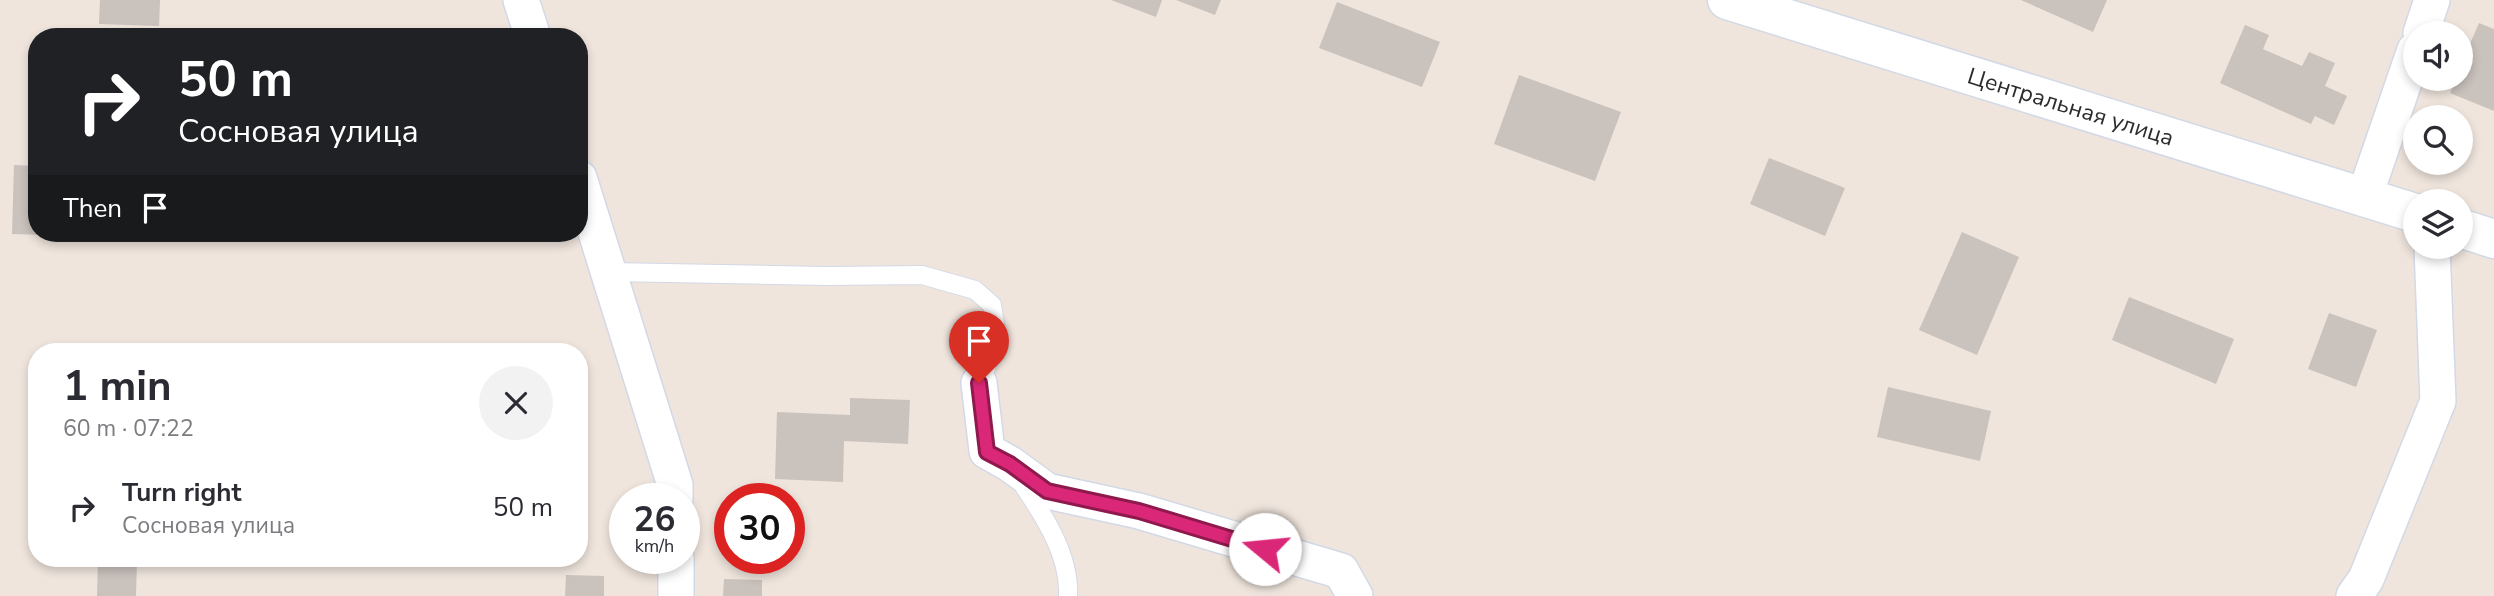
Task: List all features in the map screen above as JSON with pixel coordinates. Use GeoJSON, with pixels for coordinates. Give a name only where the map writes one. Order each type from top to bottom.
{"type":"FeatureCollection","features":[{"type":"Feature","properties":{"kind":"street"},"geometry":{"type":"LineString","coordinates":[[520,0],[530,28]]}},
{"type":"Feature","properties":{"kind":"street","name":"Центральная улица"},"geometry":{"type":"LineString","coordinates":[[1727,0],[2403,210]]}},
{"type":"Feature","properties":{"kind":"street"},"geometry":{"type":"LineString","coordinates":[[2425,21],[2432,0]]}},
{"type":"Feature","properties":{"kind":"street"},"geometry":{"type":"LineString","coordinates":[[2364,198],[2403,85]]}},
{"type":"Feature","properties":{"kind":"street"},"geometry":{"type":"LineString","coordinates":[[588,205],[672,483]]}},
{"type":"Feature","properties":{"kind":"street"},"geometry":{"type":"LineString","coordinates":[[2473,232],[2494,239]]}},
{"type":"Feature","properties":{"kind":"street"},"geometry":{"type":"LineString","coordinates":[[2354,596],[2366,579],[2438,401],[2432,259]]}},
{"type":"Feature","properties":{"kind":"street"},"geometry":{"type":"LineString","coordinates":[[979,383],[987,452],[1010,464],[1047,491],[1139,511],[1341,571],[1355,596]]}},
{"type":"Feature","properties":{"kind":"street"},"geometry":{"type":"LineString","coordinates":[[676,574],[676,596]]}},
{"type":"Feature","properties":{"kind":"lane"},"geometry":{"type":"LineString","coordinates":[[610,272],[922,275],[975,290],[992,305],[996,330],[991,354],[979,383]]}},
{"type":"Feature","properties":{"kind":"lane"},"geometry":{"type":"LineString","coordinates":[[987,452],[999,469],[1023,485],[1048,521],[1069,579],[1068,596]]}},
{"type":"Feature","properties":{"kind":"building"},"geometry":{"type":"Polygon","coordinates":[[[100,0],[160,0],[159,26],[99,24],[100,0]]]}},
{"type":"Feature","properties":{"kind":"building"},"geometry":{"type":"Polygon","coordinates":[[[1111,0],[1162,0],[1156,17],[1111,0]]]}},
{"type":"Feature","properties":{"kind":"building"},"geometry":{"type":"Polygon","coordinates":[[[1176,0],[1221,0],[1215,15],[1176,0]]]}},
{"type":"Feature","properties":{"kind":"building"},"geometry":{"type":"Polygon","coordinates":[[[2021,0],[2107,0],[2093,32],[2021,0]]]}},
{"type":"Feature","properties":{"kind":"building"},"geometry":{"type":"Polygon","coordinates":[[[1337,2],[1440,42],[1422,87],[1319,48],[1337,2]]]}},
{"type":"Feature","properties":{"kind":"building"},"geometry":{"type":"Polygon","coordinates":[[[2479,23],[2494,29],[2494,111],[2450,93],[2473,91],[2473,37],[2479,23]]]}},
{"type":"Feature","properties":{"kind":"building"},"geometry":{"type":"Polygon","coordinates":[[[2245,25],[2269,35],[2263,49],[2302,66],[2309,52],[2335,63],[2325,86],[2347,96],[2334,125],[2315,116],[2311,124],[2220,83],[2245,25]]]}},
{"type":"Feature","properties":{"kind":"building"},"geometry":{"type":"Polygon","coordinates":[[[1519,75],[1621,112],[1595,181],[1494,144],[1519,75]]]}},
{"type":"Feature","properties":{"kind":"building"},"geometry":{"type":"Polygon","coordinates":[[[1769,158],[1845,188],[1825,236],[1750,204],[1769,158]]]}},
{"type":"Feature","properties":{"kind":"building"},"geometry":{"type":"Polygon","coordinates":[[[14,165],[28,166],[28,234],[12,234],[14,165]]]}},
{"type":"Feature","properties":{"kind":"building"},"geometry":{"type":"Polygon","coordinates":[[[1962,232],[2019,257],[1977,355],[1919,330],[1962,232]]]}},
{"type":"Feature","properties":{"kind":"building"},"geometry":{"type":"Polygon","coordinates":[[[2129,297],[2234,339],[2216,384],[2112,340],[2129,297]]]}},
{"type":"Feature","properties":{"kind":"building"},"geometry":{"type":"Polygon","coordinates":[[[2329,313],[2377,330],[2356,387],[2308,369],[2329,313]]]}},
{"type":"Feature","properties":{"kind":"building"},"geometry":{"type":"Polygon","coordinates":[[[1888,387],[1991,411],[1980,461],[1877,437],[1888,387]]]}},
{"type":"Feature","properties":{"kind":"building"},"geometry":{"type":"Polygon","coordinates":[[[850,398],[910,400],[908,444],[844,441],[843,482],[775,479],[777,412],[850,415],[850,398]]]}},
{"type":"Feature","properties":{"kind":"building"},"geometry":{"type":"Polygon","coordinates":[[[98,567],[137,567],[136,596],[97,596],[98,567]]]}},
{"type":"Feature","properties":{"kind":"building"},"geometry":{"type":"Polygon","coordinates":[[[566,575],[604,576],[604,596],[565,596],[566,575]]]}},
{"type":"Feature","properties":{"kind":"building"},"geometry":{"type":"Polygon","coordinates":[[[724,579],[762,580],[762,596],[723,596],[724,579]]]}},
{"type":"Feature","properties":{"kind":"route"},"geometry":{"type":"LineString","coordinates":[[979,383],[987,452],[1010,464],[1047,491],[1139,511],[1265,549]]}}]}
